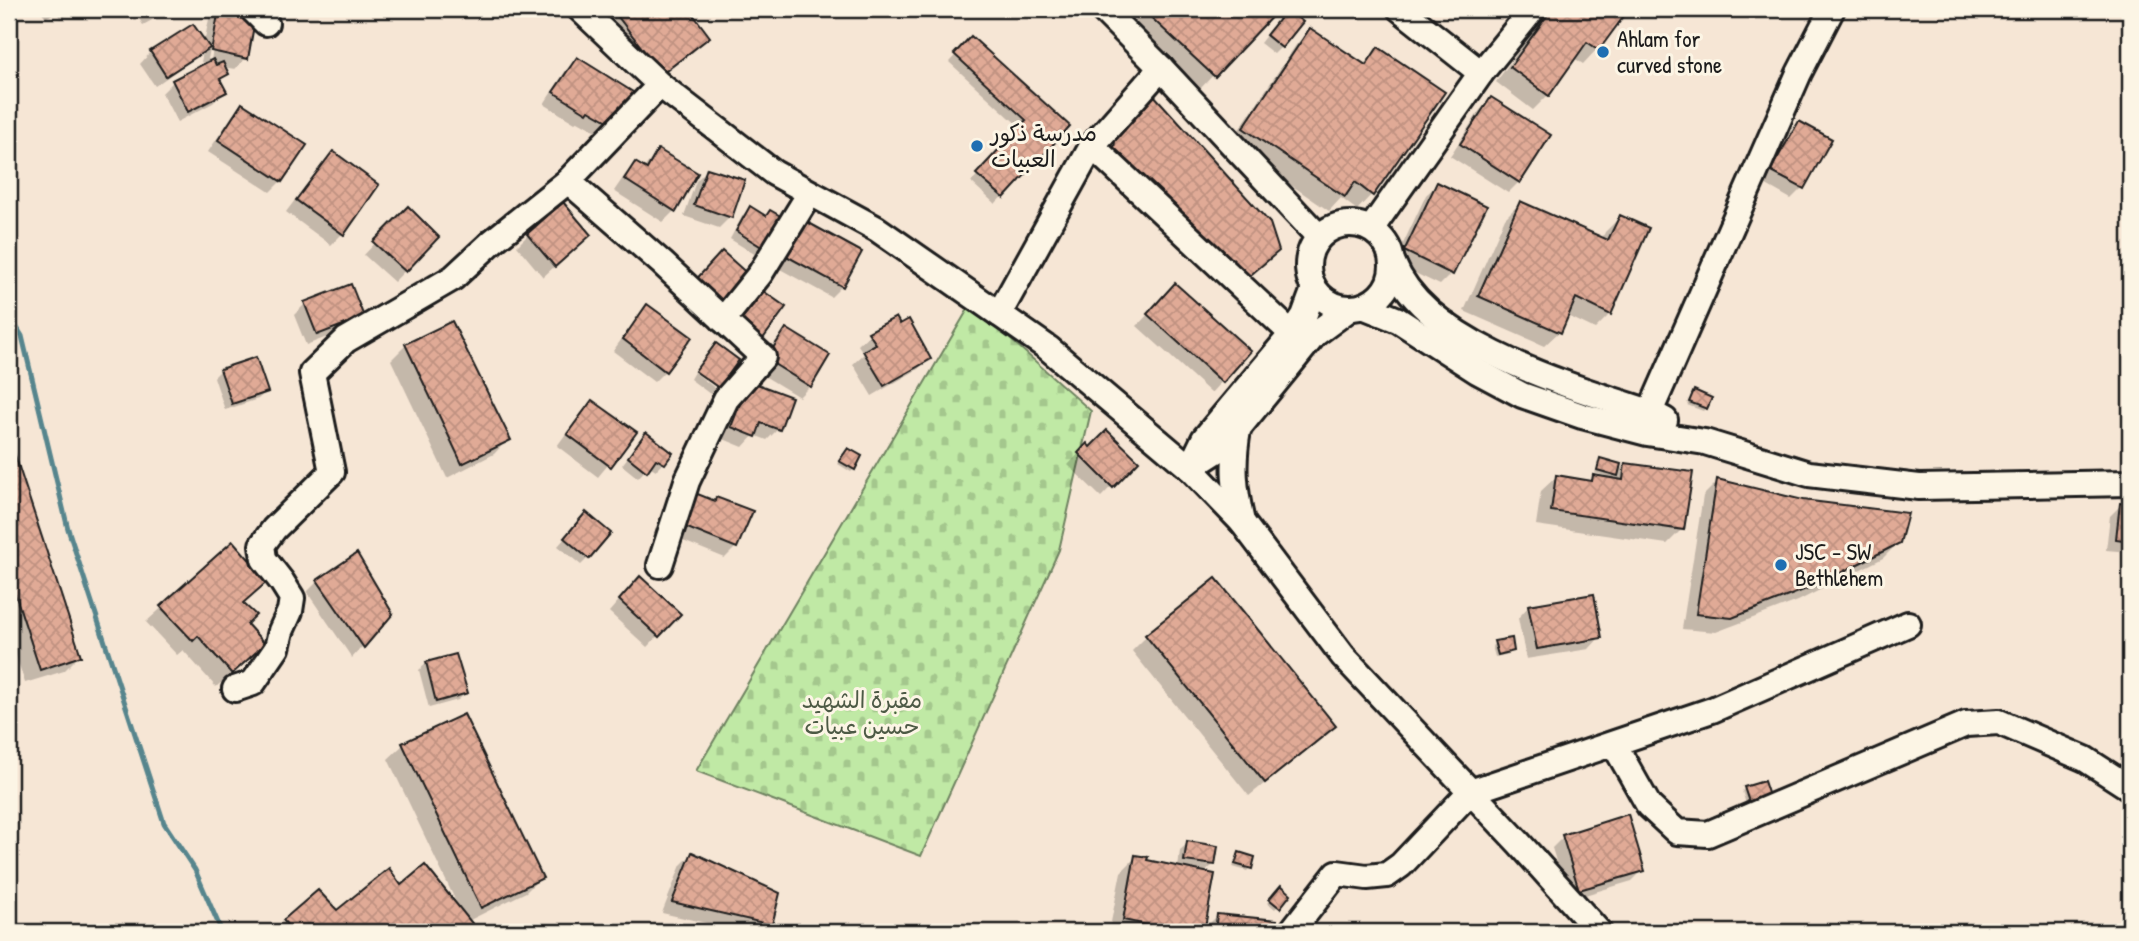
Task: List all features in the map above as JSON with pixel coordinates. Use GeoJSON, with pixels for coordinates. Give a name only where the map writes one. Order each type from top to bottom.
{"type":"FeatureCollection","features":[{"type":"Feature","properties":{"kind":"street"},"geometry":{"type":"LineString","coordinates":[[580,9],[660,85],[774,173],[877,229],[1048,348],[1190,468],[1242,522],[1343,656],[1599,932]]}},
{"type":"Feature","properties":{"kind":"street"},"geometry":{"type":"LineString","coordinates":[[1102,9],[1319,237]]}},
{"type":"Feature","properties":{"kind":"street"},"geometry":{"type":"LineString","coordinates":[[1400,9],[1481,73]]}},
{"type":"Feature","properties":{"kind":"street"},"geometry":{"type":"LineString","coordinates":[[1371,229],[1481,73],[1533,9]]}},
{"type":"Feature","properties":{"kind":"street"},"geometry":{"type":"LineString","coordinates":[[1650,412],[1799,73],[1832,9]]}},
{"type":"Feature","properties":{"kind":"street"},"geometry":{"type":"LineString","coordinates":[[999,314],[1092,146],[1161,68]]}},
{"type":"Feature","properties":{"kind":"street"},"geometry":{"type":"LineString","coordinates":[[235,689],[253,683],[277,648],[290,611],[292,598],[264,559],[262,545],[274,528],[332,472],[312,373],[346,340],[453,278],[493,241],[568,181],[660,85]]}},
{"type":"Feature","properties":{"kind":"street"},"geometry":{"type":"LineString","coordinates":[[1092,146],[1292,334]]}},
{"type":"Feature","properties":{"kind":"street"},"geometry":{"type":"LineString","coordinates":[[568,181],[763,357],[726,399],[687,481],[660,565]]}},
{"type":"Feature","properties":{"kind":"street"},"geometry":{"type":"LineString","coordinates":[[723,320],[760,274],[810,192]]}},
{"type":"Feature","properties":{"kind":"street"},"geometry":{"type":"LineString","coordinates":[[1705,442],[1650,412],[1553,380],[1487,350],[1456,332],[1405,286],[1386,243],[1371,229],[1358,224],[1331,228],[1319,237],[1311,248],[1309,276],[1314,289],[1323,299],[1336,306],[1356,307],[1398,320],[1477,371],[1522,395],[1582,416],[1647,433],[1705,442],[1809,474],[1919,487],[2130,483]]}},
{"type":"Feature","properties":{"kind":"street"},"geometry":{"type":"LineString","coordinates":[[1190,468],[1223,447],[1315,334],[1356,307],[1376,300],[1386,290],[1392,277],[1393,263]]}},
{"type":"Feature","properties":{"kind":"street"},"geometry":{"type":"LineString","coordinates":[[1190,468],[1204,439],[1292,334],[1304,316],[1314,289]]}},
{"type":"Feature","properties":{"kind":"street"},"geometry":{"type":"LineString","coordinates":[[1239,429],[1233,457],[1242,522]]}},
{"type":"Feature","properties":{"kind":"street"},"geometry":{"type":"LineString","coordinates":[[1291,932],[1337,873],[1367,877],[1387,875],[1401,865],[1470,792],[1712,710],[1908,624]]}},
{"type":"Feature","properties":{"kind":"street"},"geometry":{"type":"LineString","coordinates":[[1614,744],[1649,806],[1677,832],[1708,834],[1966,724],[1999,722],[2085,760],[2130,788]]}},
{"type":"Feature","properties":{"kind":"green space","name":"مقبرة الشهيد حسين عبيات"},"geometry":{"type":"Polygon","coordinates":[[[971,304],[1091,411],[1059,550],[921,856],[696,771],[971,304]]]}},
{"type":"Feature","properties":{"kind":"building"},"geometry":{"type":"Polygon","coordinates":[[[219,9],[256,14],[248,59],[211,51],[219,9]]]}},
{"type":"Feature","properties":{"kind":"building"},"geometry":{"type":"Polygon","coordinates":[[[612,9],[675,9],[680,15],[689,9],[710,37],[662,74],[612,9]]]}},
{"type":"Feature","properties":{"kind":"building"},"geometry":{"type":"Polygon","coordinates":[[[1142,9],[1279,9],[1215,77],[1142,9]]]}},
{"type":"Feature","properties":{"kind":"building"},"geometry":{"type":"Polygon","coordinates":[[[1287,9],[1303,22],[1282,48],[1266,35],[1287,9]]]}},
{"type":"Feature","properties":{"kind":"building"},"geometry":{"type":"Polygon","coordinates":[[[1552,9],[1614,9],[1624,16],[1599,50],[1587,42],[1549,96],[1510,67],[1552,9]]]}},
{"type":"Feature","properties":{"kind":"building"},"geometry":{"type":"Polygon","coordinates":[[[193,24],[210,48],[166,76],[150,51],[193,24]]]}},
{"type":"Feature","properties":{"kind":"building"},"geometry":{"type":"Polygon","coordinates":[[[1310,28],[1366,65],[1378,47],[1445,92],[1373,196],[1355,182],[1345,197],[1243,128],[1310,28]]]}},
{"type":"Feature","properties":{"kind":"building","name":"مدرسة ذكور العبيات"},"geometry":{"type":"Polygon","coordinates":[[[971,36],[1070,126],[1004,198],[976,174],[1026,120],[954,54],[971,36]]]}},
{"type":"Feature","properties":{"kind":"building"},"geometry":{"type":"Polygon","coordinates":[[[577,57],[633,92],[613,124],[589,110],[587,113],[553,92],[577,57]]]}},
{"type":"Feature","properties":{"kind":"building"},"geometry":{"type":"Polygon","coordinates":[[[213,59],[216,65],[223,62],[229,74],[220,79],[227,92],[188,112],[172,80],[213,59]]]}},
{"type":"Feature","properties":{"kind":"building"},"geometry":{"type":"Polygon","coordinates":[[[1152,93],[1270,223],[1279,251],[1246,279],[1114,148],[1117,128],[1152,93]]]}},
{"type":"Feature","properties":{"kind":"building"},"geometry":{"type":"Polygon","coordinates":[[[1491,97],[1551,135],[1520,183],[1460,144],[1491,97]]]}},
{"type":"Feature","properties":{"kind":"building"},"geometry":{"type":"Polygon","coordinates":[[[242,103],[307,145],[282,182],[218,140],[242,103]]]}},
{"type":"Feature","properties":{"kind":"building"},"geometry":{"type":"Polygon","coordinates":[[[1799,121],[1832,139],[1804,189],[1770,171],[1799,121]]]}},
{"type":"Feature","properties":{"kind":"building"},"geometry":{"type":"Polygon","coordinates":[[[658,149],[698,173],[676,212],[624,179],[635,162],[647,169],[658,149]]]}},
{"type":"Feature","properties":{"kind":"building"},"geometry":{"type":"Polygon","coordinates":[[[333,151],[379,185],[344,235],[296,200],[333,151]]]}},
{"type":"Feature","properties":{"kind":"building"},"geometry":{"type":"Polygon","coordinates":[[[707,168],[745,180],[732,218],[694,205],[707,168]]]}},
{"type":"Feature","properties":{"kind":"building"},"geometry":{"type":"Polygon","coordinates":[[[1437,182],[1487,206],[1453,275],[1404,251],[1437,182]]]}},
{"type":"Feature","properties":{"kind":"building"},"geometry":{"type":"Polygon","coordinates":[[[1520,201],[1608,240],[1620,215],[1649,228],[1611,315],[1576,298],[1561,333],[1478,296],[1520,201]]]}},
{"type":"Feature","properties":{"kind":"building"},"geometry":{"type":"Polygon","coordinates":[[[563,202],[591,235],[555,267],[527,234],[563,202]]]}},
{"type":"Feature","properties":{"kind":"building"},"geometry":{"type":"Polygon","coordinates":[[[408,206],[439,237],[406,272],[373,242],[408,206]]]}},
{"type":"Feature","properties":{"kind":"building"},"geometry":{"type":"Polygon","coordinates":[[[750,206],[766,216],[770,210],[784,218],[765,249],[736,231],[750,206]]]}},
{"type":"Feature","properties":{"kind":"building"},"geometry":{"type":"Polygon","coordinates":[[[798,217],[862,252],[843,287],[779,252],[798,217]]]}},
{"type":"Feature","properties":{"kind":"building"},"geometry":{"type":"Polygon","coordinates":[[[722,251],[751,277],[723,309],[692,284],[722,251]]]}},
{"type":"Feature","properties":{"kind":"building"},"geometry":{"type":"Polygon","coordinates":[[[1175,283],[1251,351],[1223,383],[1147,314],[1175,283]]]}},
{"type":"Feature","properties":{"kind":"building"},"geometry":{"type":"Polygon","coordinates":[[[351,284],[364,317],[317,335],[304,302],[351,284]]]}},
{"type":"Feature","properties":{"kind":"building"},"geometry":{"type":"Polygon","coordinates":[[[756,286],[786,307],[762,340],[732,317],[756,286]]]}},
{"type":"Feature","properties":{"kind":"building"},"geometry":{"type":"Polygon","coordinates":[[[647,304],[692,337],[666,372],[623,339],[647,304]]]}},
{"type":"Feature","properties":{"kind":"building"},"geometry":{"type":"Polygon","coordinates":[[[896,317],[900,324],[909,319],[931,359],[884,386],[863,351],[876,344],[868,332],[896,317]]]}},
{"type":"Feature","properties":{"kind":"building"},"geometry":{"type":"Polygon","coordinates":[[[452,321],[511,440],[462,464],[405,344],[452,321]]]}},
{"type":"Feature","properties":{"kind":"building"},"geometry":{"type":"Polygon","coordinates":[[[786,328],[830,355],[811,387],[766,359],[786,328]]]}},
{"type":"Feature","properties":{"kind":"building"},"geometry":{"type":"Polygon","coordinates":[[[716,343],[739,360],[719,388],[695,371],[716,343]]]}},
{"type":"Feature","properties":{"kind":"building"},"geometry":{"type":"Polygon","coordinates":[[[256,357],[268,392],[232,404],[220,369],[256,357]]]}},
{"type":"Feature","properties":{"kind":"building"},"geometry":{"type":"Polygon","coordinates":[[[749,381],[792,397],[780,430],[761,423],[756,437],[731,427],[749,381]]]}},
{"type":"Feature","properties":{"kind":"building"},"geometry":{"type":"Polygon","coordinates":[[[1694,390],[1712,398],[1707,409],[1689,402],[1694,390]]]}},
{"type":"Feature","properties":{"kind":"building"},"geometry":{"type":"Polygon","coordinates":[[[592,400],[637,432],[611,467],[567,434],[592,400]]]}},
{"type":"Feature","properties":{"kind":"building"},"geometry":{"type":"Polygon","coordinates":[[[1107,430],[1139,461],[1113,488],[1078,453],[1087,443],[1090,447],[1107,430]]]}},
{"type":"Feature","properties":{"kind":"building"},"geometry":{"type":"Polygon","coordinates":[[[646,432],[673,453],[665,464],[656,459],[647,472],[628,457],[646,432]]]}},
{"type":"Feature","properties":{"kind":"building"},"geometry":{"type":"Polygon","coordinates":[[[11,443],[81,656],[40,670],[9,575],[11,443]]]}},
{"type":"Feature","properties":{"kind":"building"},"geometry":{"type":"Polygon","coordinates":[[[848,448],[862,456],[855,470],[839,461],[848,448]]]}},
{"type":"Feature","properties":{"kind":"building"},"geometry":{"type":"Polygon","coordinates":[[[1600,458],[1621,464],[1618,476],[1597,470],[1600,458]]]}},
{"type":"Feature","properties":{"kind":"building"},"geometry":{"type":"Polygon","coordinates":[[[1625,463],[1693,472],[1684,530],[1551,511],[1556,475],[1592,481],[1593,475],[1623,480],[1625,463]]]}},
{"type":"Feature","properties":{"kind":"building","name":"JSC - SW Bethlehem"},"geometry":{"type":"Polygon","coordinates":[[[1717,479],[1803,500],[1908,513],[1900,543],[1814,586],[1732,618],[1696,614],[1717,479]]]}},
{"type":"Feature","properties":{"kind":"building"},"geometry":{"type":"Polygon","coordinates":[[[695,493],[715,501],[716,497],[753,511],[737,548],[680,525],[695,493]]]}},
{"type":"Feature","properties":{"kind":"building"},"geometry":{"type":"Polygon","coordinates":[[[2120,503],[2130,504],[2130,541],[2116,539],[2120,503]]]}},
{"type":"Feature","properties":{"kind":"building"},"geometry":{"type":"Polygon","coordinates":[[[586,512],[611,533],[589,559],[564,538],[586,512]]]}},
{"type":"Feature","properties":{"kind":"building"},"geometry":{"type":"Polygon","coordinates":[[[233,541],[268,581],[243,603],[256,615],[247,624],[265,644],[232,674],[198,636],[193,641],[160,606],[233,541]]]}},
{"type":"Feature","properties":{"kind":"building"},"geometry":{"type":"Polygon","coordinates":[[[357,553],[393,614],[364,648],[317,580],[357,553]]]}},
{"type":"Feature","properties":{"kind":"building"},"geometry":{"type":"Polygon","coordinates":[[[640,576],[681,614],[659,637],[619,600],[640,576]]]}},
{"type":"Feature","properties":{"kind":"building"},"geometry":{"type":"Polygon","coordinates":[[[1216,578],[1336,726],[1265,783],[1145,635],[1216,578]]]}},
{"type":"Feature","properties":{"kind":"building"},"geometry":{"type":"Polygon","coordinates":[[[1594,594],[1602,638],[1537,649],[1528,605],[1594,594]]]}},
{"type":"Feature","properties":{"kind":"building"},"geometry":{"type":"Polygon","coordinates":[[[1512,638],[1514,651],[1498,655],[1494,641],[1512,638]]]}},
{"type":"Feature","properties":{"kind":"building"},"geometry":{"type":"Polygon","coordinates":[[[456,654],[468,693],[436,702],[426,662],[456,654]]]}},
{"type":"Feature","properties":{"kind":"building"},"geometry":{"type":"Polygon","coordinates":[[[464,714],[543,878],[481,908],[402,743],[464,714]]]}},
{"type":"Feature","properties":{"kind":"building"},"geometry":{"type":"Polygon","coordinates":[[[1764,781],[1769,796],[1749,802],[1744,787],[1764,781]]]}},
{"type":"Feature","properties":{"kind":"building"},"geometry":{"type":"Polygon","coordinates":[[[1628,814],[1645,871],[1579,890],[1562,835],[1628,814]]]}},
{"type":"Feature","properties":{"kind":"building"},"geometry":{"type":"Polygon","coordinates":[[[1187,841],[1218,846],[1215,865],[1184,861],[1187,841]]]}},
{"type":"Feature","properties":{"kind":"building"},"geometry":{"type":"Polygon","coordinates":[[[692,852],[780,893],[772,925],[672,902],[692,852]]]}},
{"type":"Feature","properties":{"kind":"building"},"geometry":{"type":"Polygon","coordinates":[[[1239,852],[1255,857],[1252,869],[1235,864],[1239,852]]]}},
{"type":"Feature","properties":{"kind":"building"},"geometry":{"type":"Polygon","coordinates":[[[1135,855],[1215,874],[1204,932],[1181,932],[1123,920],[1135,855]]]}},
{"type":"Feature","properties":{"kind":"building"},"geometry":{"type":"Polygon","coordinates":[[[425,865],[479,932],[293,932],[283,920],[318,890],[337,910],[389,868],[401,885],[425,865]]]}},
{"type":"Feature","properties":{"kind":"building"},"geometry":{"type":"Polygon","coordinates":[[[1281,885],[1291,894],[1280,908],[1269,899],[1281,885]]]}},
{"type":"Feature","properties":{"kind":"building"},"geometry":{"type":"Polygon","coordinates":[[[1217,914],[1277,920],[1276,932],[1215,932],[1217,914]]]}},
{"type":"Feature","properties":{"kind":"waterway"},"geometry":{"type":"LineString","coordinates":[[9,315],[22,336],[68,529],[164,823],[195,870],[222,932]]}},
{"type":"Feature","properties":{"kind":"place","name":"Ahlam for curved stone"},"geometry":{"type":"Point","coordinates":[1603,52]}},
{"type":"Feature","properties":{"kind":"place","name":"مدرسة ذكور العبيات"},"geometry":{"type":"Point","coordinates":[977,146]}},
{"type":"Feature","properties":{"kind":"place","name":"JSC - SW Bethlehem"},"geometry":{"type":"Point","coordinates":[1781,565]}}]}
